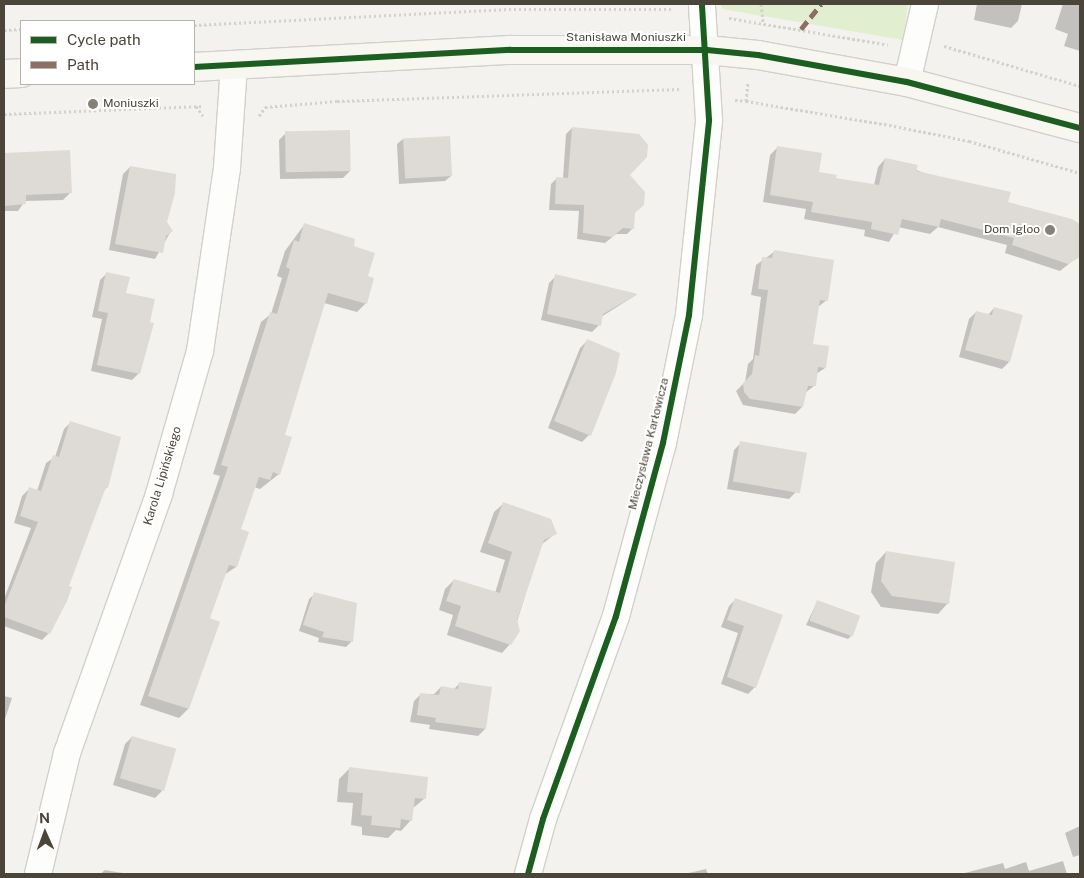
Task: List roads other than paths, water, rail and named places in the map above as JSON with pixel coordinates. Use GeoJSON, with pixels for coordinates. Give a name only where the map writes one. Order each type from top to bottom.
{"type":"FeatureCollection","features":[{"type":"Feature","properties":{"kind":"street"},"geometry":{"type":"LineString","coordinates":[[907,82],[925,4]]}},
{"type":"Feature","properties":{"kind":"street","name":"Mieczysława Karłowicza"},"geometry":{"type":"LineString","coordinates":[[528,874],[543,820],[616,616],[663,443],[689,315],[709,120],[707,50],[692,6]]}},
{"type":"Feature","properties":{"kind":"street","name":"Stanisława Moniuszki"},"geometry":{"type":"LineString","coordinates":[[195,67],[511,50],[707,50],[758,55],[907,82],[1080,128]]}},
{"type":"Feature","properties":{"kind":"street","name":"Karola Lipińskiego"},"geometry":{"type":"LineString","coordinates":[[38,874],[67,753],[159,494],[200,351],[227,168],[234,65]]}},
{"type":"Feature","properties":{"kind":"street"},"geometry":{"type":"LineString","coordinates":[[4,74],[20,73]]}},
{"type":"Feature","properties":{"kind":"place","name":"Moniuszki"},"geometry":{"type":"Point","coordinates":[93,104]}},
{"type":"Feature","properties":{"kind":"place","name":"Dom Igloo"},"geometry":{"type":"Point","coordinates":[1050,230]}}]}
